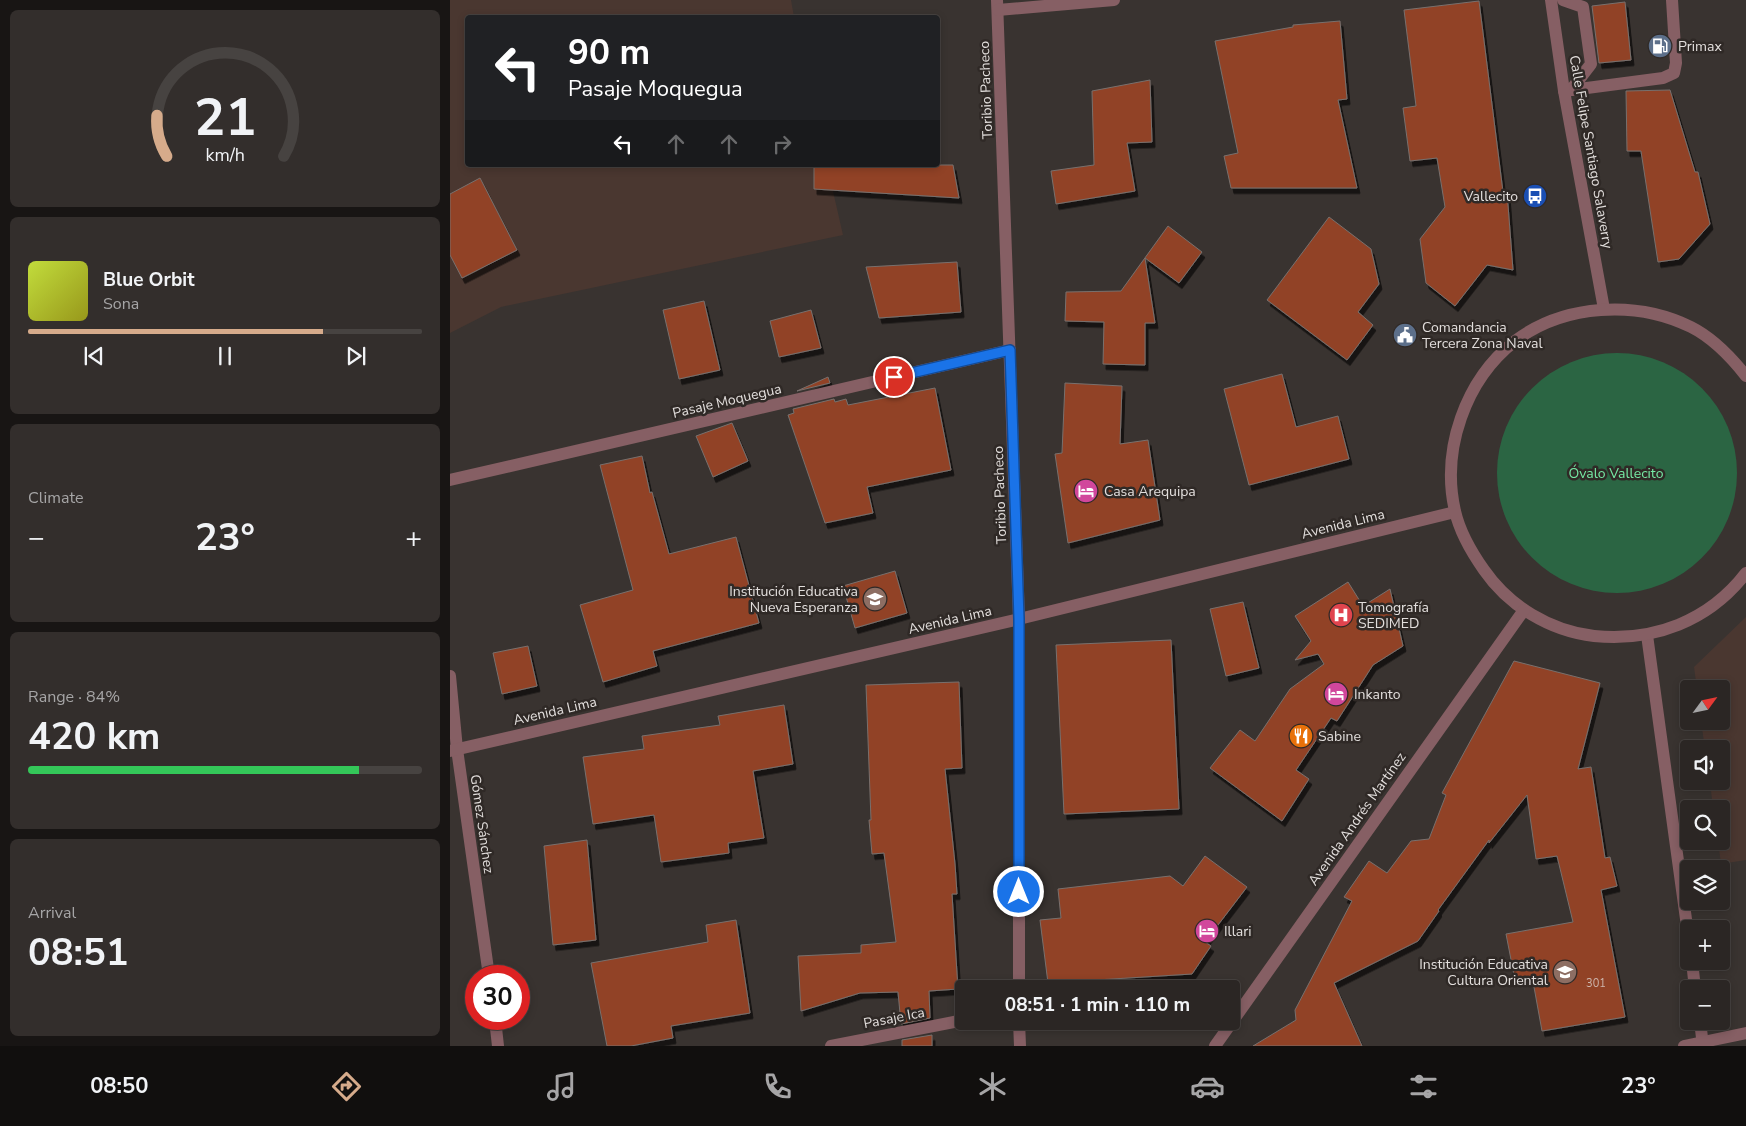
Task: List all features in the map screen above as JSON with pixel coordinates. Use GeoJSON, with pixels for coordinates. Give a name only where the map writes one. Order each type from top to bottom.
{"type":"FeatureCollection","features":[{"type":"Feature","properties":{"kind":"street"},"geometry":{"type":"LineString","coordinates":[[998,5],[1114,0]]}},
{"type":"Feature","properties":{"kind":"street","name":"Calle Felipe Santiago Salaverry"},"geometry":{"type":"LineString","coordinates":[[1552,0],[1604,309]]}},
{"type":"Feature","properties":{"kind":"street"},"geometry":{"type":"LineString","coordinates":[[1563,0],[1585,3],[1591,64],[1568,91]]}},
{"type":"Feature","properties":{"kind":"street"},"geometry":{"type":"LineString","coordinates":[[1568,91],[1663,78],[1674,73],[1676,63],[1672,0]]}},
{"type":"Feature","properties":{"kind":"street","name":"Toribio Pacheco"},"geometry":{"type":"LineString","coordinates":[[998,5],[1019,619],[1019,980]]}},
{"type":"Feature","properties":{"kind":"street"},"geometry":{"type":"LineString","coordinates":[[1746,376],[1729,355],[1692,328],[1649,312],[1604,309],[1557,319],[1515,341],[1482,375],[1460,417],[1451,464],[1455,512],[1470,550],[1493,583],[1524,610],[1552,625],[1583,635],[1615,638],[1647,636],[1680,626],[1709,609],[1735,587],[1746,572]]}},
{"type":"Feature","properties":{"kind":"street","name":"Pasaje Moquegua"},"geometry":{"type":"LineString","coordinates":[[450,480],[1010,350]]}},
{"type":"Feature","properties":{"kind":"street","name":"Avenida Lima"},"geometry":{"type":"LineString","coordinates":[[453,750],[1019,619],[1455,512]]}},
{"type":"Feature","properties":{"kind":"street","name":"Avenida Andrés Martínez"},"geometry":{"type":"LineString","coordinates":[[1215,1046],[1524,610]]}},
{"type":"Feature","properties":{"kind":"street"},"geometry":{"type":"LineString","coordinates":[[1647,636],[1686,920]]}},
{"type":"Feature","properties":{"kind":"street","name":"Gómez Sánchez"},"geometry":{"type":"LineString","coordinates":[[450,676],[453,750],[487,965]]}},
{"type":"Feature","properties":{"kind":"street","name":"Pasaje Ica"},"geometry":{"type":"LineString","coordinates":[[831,1046],[955,1022]]}},
{"type":"Feature","properties":{"kind":"street"},"geometry":{"type":"LineString","coordinates":[[496,1030],[498,1046]]}},
{"type":"Feature","properties":{"kind":"street"},"geometry":{"type":"LineString","coordinates":[[1019,1030],[1020,1046]]}},
{"type":"Feature","properties":{"kind":"street"},"geometry":{"type":"LineString","coordinates":[[1701,1030],[1703,1044]]}},
{"type":"Feature","properties":{"kind":"street"},"geometry":{"type":"LineString","coordinates":[[1684,1046],[1703,1044],[1746,1033]]}},
{"type":"Feature","properties":{"kind":"shaded area"},"geometry":{"type":"Polygon","coordinates":[[[450,0],[791,0],[794,15],[465,15],[465,167],[827,167],[843,235],[501,307],[450,333],[450,0]]]}},
{"type":"Feature","properties":{"kind":"shaded area"},"geometry":{"type":"Polygon","coordinates":[[[1746,617],[1746,860],[1730,863],[1730,860],[1720,860],[1719,850],[1730,850],[1730,800],[1712,800],[1711,790],[1730,790],[1730,740],[1704,740],[1702,730],[1730,730],[1730,680],[1696,680],[1694,667],[1746,617]]]}},
{"type":"Feature","properties":{"kind":"green space","name":"Óvalo Vallecito"},"geometry":{"type":"Polygon","coordinates":[[[1617,353],[1640,355],[1663,362],[1684,373],[1702,388],[1717,406],[1728,427],[1735,450],[1737,473],[1735,496],[1728,519],[1717,540],[1702,558],[1684,573],[1663,584],[1640,591],[1617,593],[1594,591],[1571,584],[1550,573],[1532,558],[1517,540],[1506,519],[1499,496],[1497,473],[1499,450],[1506,427],[1517,406],[1532,388],[1550,373],[1571,362],[1594,355],[1617,353]]]}},
{"type":"Feature","properties":{"kind":"building"},"geometry":{"type":"Polygon","coordinates":[[[1479,1],[1503,192],[1507,192],[1513,270],[1487,265],[1455,306],[1426,283],[1420,239],[1445,207],[1437,158],[1410,161],[1403,108],[1416,106],[1404,10],[1479,1]]]}},
{"type":"Feature","properties":{"kind":"building"},"geometry":{"type":"Polygon","coordinates":[[[1625,2],[1631,60],[1599,63],[1592,6],[1625,2]]]}},
{"type":"Feature","properties":{"kind":"building"},"geometry":{"type":"Polygon","coordinates":[[[1340,21],[1347,99],[1338,100],[1357,188],[1231,188],[1224,156],[1238,153],[1215,41],[1293,27],[1293,25],[1340,21]]]}},
{"type":"Feature","properties":{"kind":"building"},"geometry":{"type":"Polygon","coordinates":[[[1150,80],[1152,142],[1127,143],[1135,191],[1056,204],[1051,171],[1094,165],[1092,91],[1150,80]]]}},
{"type":"Feature","properties":{"kind":"building"},"geometry":{"type":"Polygon","coordinates":[[[1670,90],[1695,172],[1698,172],[1710,224],[1679,259],[1658,262],[1641,151],[1627,151],[1626,91],[1670,90]]]}},
{"type":"Feature","properties":{"kind":"building"},"geometry":{"type":"Polygon","coordinates":[[[940,165],[953,165],[959,198],[814,189],[814,167],[940,167],[940,165]]]}},
{"type":"Feature","properties":{"kind":"building"},"geometry":{"type":"Polygon","coordinates":[[[480,178],[517,250],[462,278],[450,255],[450,194],[480,178]]]}},
{"type":"Feature","properties":{"kind":"building"},"geometry":{"type":"Polygon","coordinates":[[[1329,217],[1371,249],[1379,284],[1358,312],[1373,325],[1347,360],[1267,300],[1329,217]]]}},
{"type":"Feature","properties":{"kind":"building"},"geometry":{"type":"Polygon","coordinates":[[[1168,226],[1202,252],[1179,283],[1145,258],[1155,323],[1145,323],[1145,365],[1103,364],[1104,322],[1065,321],[1066,292],[1121,291],[1168,226]]]}},
{"type":"Feature","properties":{"kind":"building"},"geometry":{"type":"Polygon","coordinates":[[[957,262],[961,312],[879,318],[866,267],[957,262]]]}},
{"type":"Feature","properties":{"kind":"building"},"geometry":{"type":"Polygon","coordinates":[[[704,301],[720,370],[679,379],[663,310],[704,301]]]}},
{"type":"Feature","properties":{"kind":"building"},"geometry":{"type":"Polygon","coordinates":[[[811,310],[821,348],[779,357],[770,321],[811,310]]]}},
{"type":"Feature","properties":{"kind":"building"},"geometry":{"type":"Polygon","coordinates":[[[1282,374],[1296,427],[1338,416],[1349,459],[1249,485],[1224,389],[1282,374]]]}},
{"type":"Feature","properties":{"kind":"building"},"geometry":{"type":"Polygon","coordinates":[[[828,377],[830,383],[797,391],[828,377]]]}},
{"type":"Feature","properties":{"kind":"building"},"geometry":{"type":"Polygon","coordinates":[[[1065,383],[1122,386],[1120,444],[1148,440],[1160,520],[1068,543],[1055,454],[1062,453],[1065,383]]]}},
{"type":"Feature","properties":{"kind":"building"},"geometry":{"type":"Polygon","coordinates":[[[935,388],[951,470],[867,487],[873,513],[825,523],[788,415],[794,413],[793,409],[834,399],[835,402],[846,399],[848,405],[935,388]]]}},
{"type":"Feature","properties":{"kind":"building"},"geometry":{"type":"Polygon","coordinates":[[[732,423],[748,461],[713,477],[696,436],[732,423]]]}},
{"type":"Feature","properties":{"kind":"building"},"geometry":{"type":"Polygon","coordinates":[[[642,456],[650,493],[652,492],[669,554],[736,537],[759,623],[653,651],[657,666],[603,682],[580,605],[633,590],[600,465],[642,456]]]}},
{"type":"Feature","properties":{"kind":"building","name":"Institución Educativa Nueva Esperanza"},"geometry":{"type":"Polygon","coordinates":[[[895,571],[907,613],[855,628],[843,586],[895,571]]]}},
{"type":"Feature","properties":{"kind":"building"},"geometry":{"type":"Polygon","coordinates":[[[1348,582],[1363,606],[1390,589],[1403,646],[1373,665],[1337,721],[1331,718],[1296,770],[1309,779],[1282,821],[1210,768],[1240,730],[1255,741],[1290,689],[1324,664],[1318,654],[1295,660],[1311,641],[1295,616],[1348,582]]]}},
{"type":"Feature","properties":{"kind":"building"},"geometry":{"type":"Polygon","coordinates":[[[1243,602],[1259,668],[1226,676],[1210,609],[1243,602]]]}},
{"type":"Feature","properties":{"kind":"building"},"geometry":{"type":"Polygon","coordinates":[[[1171,640],[1179,809],[1064,814],[1056,645],[1171,640]]]}},
{"type":"Feature","properties":{"kind":"building"},"geometry":{"type":"Polygon","coordinates":[[[528,646],[537,686],[502,694],[493,653],[528,646]]]}},
{"type":"Feature","properties":{"kind":"building"},"geometry":{"type":"Polygon","coordinates":[[[1514,661],[1600,683],[1578,769],[1591,767],[1605,858],[1610,857],[1617,886],[1601,890],[1625,1017],[1542,1031],[1532,976],[1515,980],[1506,934],[1573,922],[1557,856],[1536,859],[1527,795],[1489,843],[1489,840],[1418,941],[1334,983],[1362,1046],[1253,1046],[1296,1020],[1295,1010],[1352,901],[1344,897],[1369,861],[1387,873],[1411,841],[1429,839],[1446,795],[1442,793],[1514,661]]]}},
{"type":"Feature","properties":{"kind":"building"},"geometry":{"type":"Polygon","coordinates":[[[959,682],[962,768],[945,769],[957,894],[952,894],[957,980],[955,980],[955,989],[929,991],[930,1018],[901,1024],[898,992],[860,993],[801,1011],[798,956],[861,953],[861,945],[896,942],[884,853],[872,854],[869,820],[871,820],[866,685],[959,682]]]}},
{"type":"Feature","properties":{"kind":"building"},"geometry":{"type":"Polygon","coordinates":[[[784,705],[793,764],[753,771],[764,838],[728,843],[729,853],[661,862],[654,815],[593,824],[583,757],[644,749],[642,736],[720,725],[718,716],[784,705]]]}},
{"type":"Feature","properties":{"kind":"building"},"geometry":{"type":"Polygon","coordinates":[[[587,840],[596,940],[553,945],[544,846],[587,840]]]}},
{"type":"Feature","properties":{"kind":"building"},"geometry":{"type":"Polygon","coordinates":[[[1205,856],[1247,887],[1205,942],[1211,946],[1192,974],[1096,980],[1048,980],[1040,920],[1061,918],[1058,889],[1170,876],[1183,886],[1205,856]]]}},
{"type":"Feature","properties":{"kind":"building"},"geometry":{"type":"Polygon","coordinates":[[[736,920],[750,1013],[671,1026],[673,1038],[631,1046],[607,1046],[591,963],[708,942],[706,925],[736,920]]]}},
{"type":"Feature","properties":{"kind":"building"},"geometry":{"type":"Polygon","coordinates":[[[932,1035],[932,1046],[902,1046],[902,1040],[932,1035]]]}},
{"type":"Feature","properties":{"kind":"place","name":"Primax"},"geometry":{"type":"Point","coordinates":[1660,46]}},
{"type":"Feature","properties":{"kind":"place","name":"Vallecito"},"geometry":{"type":"Point","coordinates":[1535,196]}},
{"type":"Feature","properties":{"kind":"place","name":"Comandancia Tercera Zona Naval"},"geometry":{"type":"Point","coordinates":[1405,335]}},
{"type":"Feature","properties":{"kind":"place","name":"Casa Arequipa"},"geometry":{"type":"Point","coordinates":[1086,491]}},
{"type":"Feature","properties":{"kind":"place","name":"Institución Educativa Nueva Esperanza"},"geometry":{"type":"Point","coordinates":[875,599]}},
{"type":"Feature","properties":{"kind":"place","name":"Tomografía SEDIMED"},"geometry":{"type":"Point","coordinates":[1341,615]}},
{"type":"Feature","properties":{"kind":"place","name":"Inkanto"},"geometry":{"type":"Point","coordinates":[1336,694]}},
{"type":"Feature","properties":{"kind":"place","name":"Sabine"},"geometry":{"type":"Point","coordinates":[1301,736]}},
{"type":"Feature","properties":{"kind":"place","name":"Illari"},"geometry":{"type":"Point","coordinates":[1207,931]}},
{"type":"Feature","properties":{"kind":"place","name":"Institución Educativa Cultura Oriental"},"geometry":{"type":"Point","coordinates":[1565,972]}},
{"type":"Feature","properties":{"kind":"route"},"geometry":{"type":"LineString","coordinates":[[894,377],[1010,350],[1019,619],[1019,892]]}}]}
